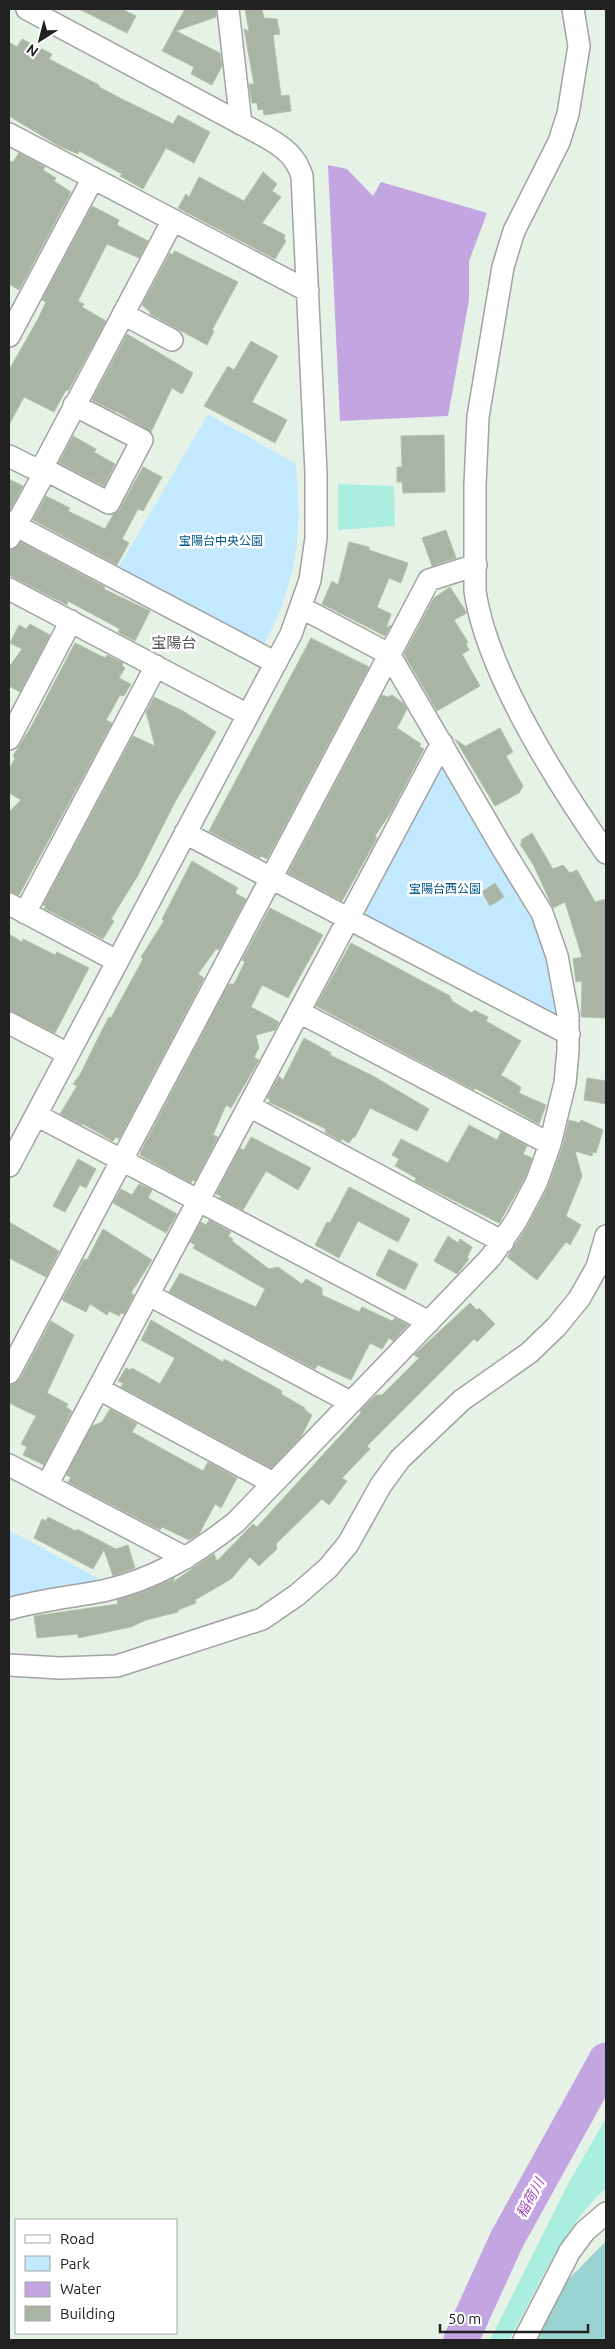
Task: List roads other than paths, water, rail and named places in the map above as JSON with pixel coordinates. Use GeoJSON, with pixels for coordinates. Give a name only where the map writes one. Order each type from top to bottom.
{"type":"FeatureCollection","features":[{"type":"Feature","properties":{"kind":"street"},"geometry":{"type":"LineString","coordinates":[[9,1166],[276,663],[302,608],[310,580],[316,538],[316,473],[308,291],[302,176],[298,164],[282,147],[27,9]]}},
{"type":"Feature","properties":{"kind":"street"},"geometry":{"type":"LineString","coordinates":[[228,9],[241,124]]}},
{"type":"Feature","properties":{"kind":"street"},"geometry":{"type":"LineString","coordinates":[[573,9],[580,46],[568,114],[559,142],[514,231],[502,267],[478,417],[475,485],[476,565],[478,608],[488,642],[506,683],[537,744],[606,853]]}},
{"type":"Feature","properties":{"kind":"street"},"geometry":{"type":"LineString","coordinates":[[10,137],[93,178],[308,291]]}},
{"type":"Feature","properties":{"kind":"street"},"geometry":{"type":"LineString","coordinates":[[9,336],[93,178]]}},
{"type":"Feature","properties":{"kind":"street"},"geometry":{"type":"LineString","coordinates":[[173,220],[74,405],[42,468],[41,479],[11,528],[276,663]]}},
{"type":"Feature","properties":{"kind":"street"},"geometry":{"type":"LineString","coordinates":[[123,314],[172,340]]}},
{"type":"Feature","properties":{"kind":"street"},"geometry":{"type":"LineString","coordinates":[[9,456],[31,467],[42,468],[109,503],[142,440],[74,405]]}},
{"type":"Feature","properties":{"kind":"street"},"geometry":{"type":"LineString","coordinates":[[9,1373],[429,580],[476,565]]}},
{"type":"Feature","properties":{"kind":"street"},"geometry":{"type":"LineString","coordinates":[[9,589],[248,715]]}},
{"type":"Feature","properties":{"kind":"street"},"geometry":{"type":"LineString","coordinates":[[9,1609],[31,1603],[104,1590],[153,1575],[202,1549],[236,1522],[491,1257],[503,1242],[537,1181],[550,1144],[564,1083],[568,1034],[566,999],[558,956],[542,913],[389,654],[302,608]]}},
{"type":"Feature","properties":{"kind":"street"},"geometry":{"type":"LineString","coordinates":[[9,739],[71,621]]}},
{"type":"Feature","properties":{"kind":"street"},"geometry":{"type":"LineString","coordinates":[[117,961],[17,908],[156,666]]}},
{"type":"Feature","properties":{"kind":"street"},"geometry":{"type":"LineString","coordinates":[[47,1485],[442,743]]}},
{"type":"Feature","properties":{"kind":"street"},"geometry":{"type":"LineString","coordinates":[[185,834],[568,1034]]}},
{"type":"Feature","properties":{"kind":"street"},"geometry":{"type":"LineString","coordinates":[[298,1012],[550,1144]]}},
{"type":"Feature","properties":{"kind":"street"},"geometry":{"type":"LineString","coordinates":[[9,1023],[68,1054]]}},
{"type":"Feature","properties":{"kind":"street"},"geometry":{"type":"LineString","coordinates":[[249,1106],[503,1242]]}},
{"type":"Feature","properties":{"kind":"street"},"geometry":{"type":"LineString","coordinates":[[36,1115],[429,1322]]}},
{"type":"Feature","properties":{"kind":"street"},"geometry":{"type":"LineString","coordinates":[[9,1665],[60,1668],[116,1666],[262,1619],[297,1595],[328,1568],[348,1544],[381,1485],[400,1459],[462,1400],[529,1353],[556,1327],[579,1299],[597,1267],[606,1236]]}},
{"type":"Feature","properties":{"kind":"street"},"geometry":{"type":"LineString","coordinates":[[149,1295],[350,1402]]}},
{"type":"Feature","properties":{"kind":"street"},"geometry":{"type":"LineString","coordinates":[[99,1389],[273,1483]]}},
{"type":"Feature","properties":{"kind":"street"},"geometry":{"type":"LineString","coordinates":[[9,1465],[186,1558]]}},
{"type":"Feature","properties":{"kind":"street"},"geometry":{"type":"LineString","coordinates":[[524,2340],[570,2251],[585,2231],[606,2213]]}},
{"type":"Feature","properties":{"kind":"water"},"geometry":{"type":"Polygon","coordinates":[[[328,165],[347,169],[373,196],[381,182],[487,213],[469,261],[469,300],[448,416],[340,421],[328,165]]]}},
{"type":"Feature","properties":{"kind":"waterway","name":"稲荷川"},"geometry":{"type":"LineString","coordinates":[[461,2340],[507,2239],[606,2060]]}},
{"type":"Feature","properties":{"kind":"district","name":"宝陽台"},"geometry":{"type":"Point","coordinates":[174,643]}},
{"type":"Feature","properties":{"kind":"park label","name":"宝陽台中央公園"},"geometry":{"type":"Point","coordinates":[221,541]}},
{"type":"Feature","properties":{"kind":"park label","name":"宝陽台西公園"},"geometry":{"type":"Point","coordinates":[445,889]}}]}
